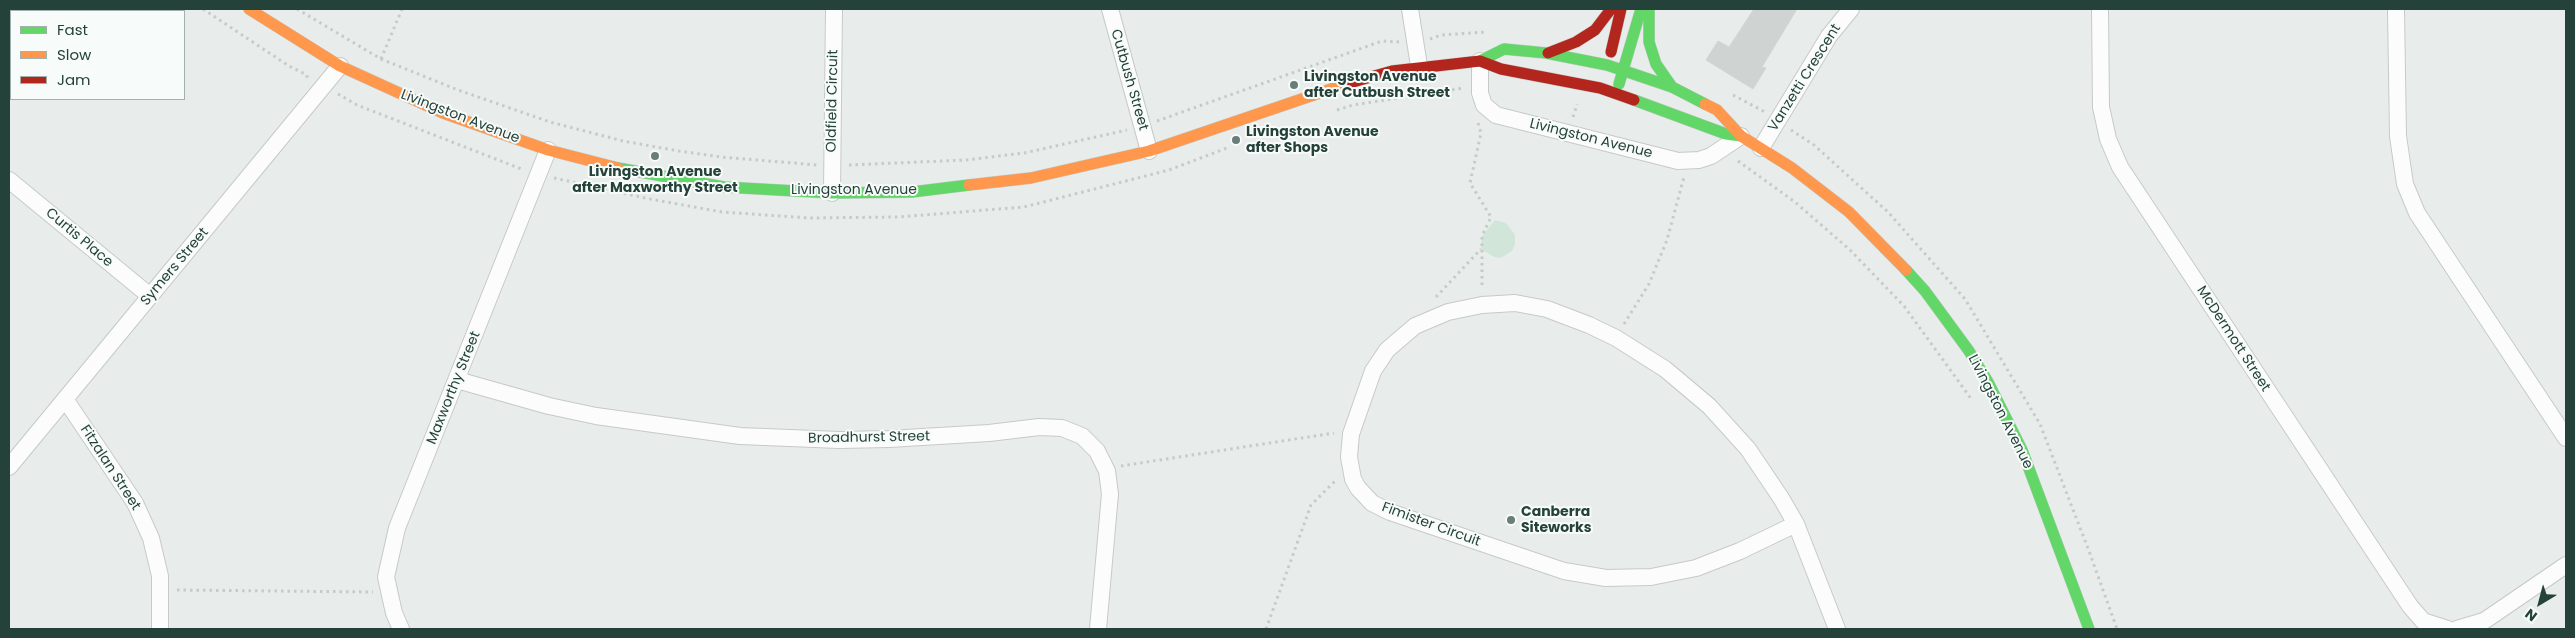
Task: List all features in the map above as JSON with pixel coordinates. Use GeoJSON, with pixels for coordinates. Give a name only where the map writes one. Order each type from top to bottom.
{"type":"FeatureCollection","features":[{"type":"Feature","properties":{"kind":"street","name":"Livingston Avenue"},"geometry":{"type":"LineString","coordinates":[[249,9],[340,66],[442,113],[548,150],[618,168],[715,185],[832,193],[912,192],[991,184],[1101,164],[1149,151],[1338,86],[1419,66],[1480,61],[1501,69],[1600,88],[1726,134],[1741,136]]}},
{"type":"Feature","properties":{"kind":"street","name":"Oldfield Circuit"},"geometry":{"type":"LineString","coordinates":[[832,193],[834,9]]}},
{"type":"Feature","properties":{"kind":"street","name":"Cutbush Street"},"geometry":{"type":"LineString","coordinates":[[1110,9],[1149,151]]}},
{"type":"Feature","properties":{"kind":"street"},"geometry":{"type":"LineString","coordinates":[[1410,9],[1419,66]]}},
{"type":"Feature","properties":{"kind":"street"},"geometry":{"type":"LineString","coordinates":[[1546,53],[1576,42],[1595,30],[1611,9]]}},
{"type":"Feature","properties":{"kind":"street"},"geometry":{"type":"LineString","coordinates":[[1600,88],[1621,9]]}},
{"type":"Feature","properties":{"kind":"street"},"geometry":{"type":"LineString","coordinates":[[1617,93],[1641,9]]}},
{"type":"Feature","properties":{"kind":"street"},"geometry":{"type":"LineString","coordinates":[[1649,9],[1649,42],[1656,64],[1672,87]]}},
{"type":"Feature","properties":{"kind":"street","name":"Vanzetti Crescent"},"geometry":{"type":"LineString","coordinates":[[1761,148],[1829,36],[1851,9]]}},
{"type":"Feature","properties":{"kind":"street","name":"McDermott Street"},"geometry":{"type":"LineString","coordinates":[[2100,9],[2101,107],[2108,139],[2120,168],[2410,606],[2423,621],[2448,629]]}},
{"type":"Feature","properties":{"kind":"street"},"geometry":{"type":"LineString","coordinates":[[2396,9],[2398,136],[2405,184],[2417,213],[2566,438]]}},
{"type":"Feature","properties":{"kind":"street","name":"Livingston Avenue"},"geometry":{"type":"LineString","coordinates":[[1480,61],[1494,52],[1504,49],[1546,53],[1607,65],[1672,87],[1717,110],[1741,136],[1806,179],[1849,212],[1876,237],[1925,291],[1969,350],[1988,382],[2022,450],[2089,629]]}},
{"type":"Feature","properties":{"kind":"street","name":"Livingston Avenue"},"geometry":{"type":"LineString","coordinates":[[1480,61],[1480,84],[1484,105],[1489,111],[1678,161],[1699,160],[1722,151],[1741,136]]}},
{"type":"Feature","properties":{"kind":"street","name":"Symers Street"},"geometry":{"type":"LineString","coordinates":[[9,467],[340,66]]}},
{"type":"Feature","properties":{"kind":"street","name":"Maxworthy Street"},"geometry":{"type":"LineString","coordinates":[[401,629],[388,592],[386,577],[388,561],[397,528],[548,150]]}},
{"type":"Feature","properties":{"kind":"street","name":"Curtis Place"},"geometry":{"type":"LineString","coordinates":[[9,180],[150,296]]}},
{"type":"Feature","properties":{"kind":"street","name":"Fimister Circuit"},"geometry":{"type":"LineString","coordinates":[[1796,524],[1740,552],[1696,568],[1651,577],[1606,578],[1564,570],[1390,512],[1372,503],[1358,488],[1352,471],[1349,457],[1352,430],[1373,371],[1386,350],[1415,326],[1448,312],[1482,304],[1515,303],[1547,309],[1616,338],[1665,369],[1716,413],[1748,449],[1796,524],[1836,629]]}},
{"type":"Feature","properties":{"kind":"street","name":"Broadhurst Street"},"geometry":{"type":"LineString","coordinates":[[457,380],[596,416],[740,436],[888,440],[989,433],[1040,427],[1062,428],[1082,436],[1097,451],[1106,468],[1110,494],[1098,629]]}},
{"type":"Feature","properties":{"kind":"street","name":"Fitzalan Street"},"geometry":{"type":"LineString","coordinates":[[65,399],[135,503],[151,538],[160,590],[160,629]]}},
{"type":"Feature","properties":{"kind":"street"},"geometry":{"type":"LineString","coordinates":[[2457,629],[2484,621],[2566,565]]}},
{"type":"Feature","properties":{"kind":"path"},"geometry":{"type":"LineString","coordinates":[[203,9],[306,75],[307,86]]}},
{"type":"Feature","properties":{"kind":"path"},"geometry":{"type":"LineString","coordinates":[[297,9],[381,59],[458,90],[550,122],[623,141],[721,157],[832,165],[966,160],[1024,153],[1109,135],[1142,125],[1382,41],[1416,41],[1441,35],[1495,32]]}},
{"type":"Feature","properties":{"kind":"path"},"geometry":{"type":"LineString","coordinates":[[381,59],[402,9]]}},
{"type":"Feature","properties":{"kind":"path"},"geometry":{"type":"LineString","coordinates":[[1568,133],[1580,95],[1580,83]]}},
{"type":"Feature","properties":{"kind":"path"},"geometry":{"type":"LineString","coordinates":[[1328,113],[1353,105],[1480,84]]}},
{"type":"Feature","properties":{"kind":"path"},"geometry":{"type":"LineString","coordinates":[[1463,88],[1464,94]]}},
{"type":"Feature","properties":{"kind":"path"},"geometry":{"type":"LineString","coordinates":[[357,105],[508,165],[539,174],[650,199],[722,212],[809,218],[898,218],[1024,207],[1169,170],[1232,146]]}},
{"type":"Feature","properties":{"kind":"path"},"geometry":{"type":"LineString","coordinates":[[1474,118],[1481,133],[1470,183],[1491,217],[1482,236],[1481,249],[1482,293],[1490,292]]}},
{"type":"Feature","properties":{"kind":"path"},"geometry":{"type":"LineString","coordinates":[[1722,151],[1795,202],[1850,250],[1904,306],[1977,408]]}},
{"type":"Feature","properties":{"kind":"path"},"geometry":{"type":"LineString","coordinates":[[1616,338],[1649,284],[1667,240],[1682,177],[1690,176]]}},
{"type":"Feature","properties":{"kind":"path"},"geometry":{"type":"LineString","coordinates":[[1435,298],[1481,249]]}},
{"type":"Feature","properties":{"kind":"path"},"geometry":{"type":"LineString","coordinates":[[1106,468],[1352,430]]}},
{"type":"Feature","properties":{"kind":"path"},"geometry":{"type":"LineString","coordinates":[[1266,629],[1311,505],[1338,478],[1352,471]]}},
{"type":"Feature","properties":{"kind":"path"},"geometry":{"type":"LineString","coordinates":[[160,590],[388,592]]}},
{"type":"Feature","properties":{"kind":"green space"},"geometry":{"type":"Polygon","coordinates":[[[1495,220],[1506,223],[1515,235],[1515,244],[1512,251],[1501,258],[1494,257],[1481,249],[1482,236],[1495,220]]]}},
{"type":"Feature","properties":{"kind":"building"},"geometry":{"type":"Polygon","coordinates":[[[1754,9],[1797,9],[1762,67],[1766,68],[1753,89],[1706,60],[1718,41],[1729,47],[1754,9]]]}},
{"type":"Feature","properties":{"kind":"traffic: fast"},"geometry":{"type":"LineString","coordinates":[[1619,84],[1641,9]]}},
{"type":"Feature","properties":{"kind":"traffic: fast"},"geometry":{"type":"LineString","coordinates":[[1649,9],[1649,42],[1656,64],[1672,87]]}},
{"type":"Feature","properties":{"kind":"traffic: fast"},"geometry":{"type":"LineString","coordinates":[[1480,61],[1504,49],[1546,53],[1607,65],[1672,87],[1705,104]]}},
{"type":"Feature","properties":{"kind":"traffic: fast"},"geometry":{"type":"LineString","coordinates":[[1634,100],[1726,134],[1741,136]]}},
{"type":"Feature","properties":{"kind":"traffic: fast"},"geometry":{"type":"LineString","coordinates":[[618,168],[724,187],[832,193],[912,192],[969,185]]}},
{"type":"Feature","properties":{"kind":"traffic: fast"},"geometry":{"type":"LineString","coordinates":[[1906,270],[1925,291],[1969,351],[1988,382],[2022,450],[2089,629]]}},
{"type":"Feature","properties":{"kind":"traffic: slow"},"geometry":{"type":"LineString","coordinates":[[249,9],[340,66],[443,113],[548,150],[618,168]]}},
{"type":"Feature","properties":{"kind":"traffic: slow"},"geometry":{"type":"LineString","coordinates":[[969,185],[1031,178],[1149,151],[1346,84]]}},
{"type":"Feature","properties":{"kind":"traffic: slow"},"geometry":{"type":"LineString","coordinates":[[1705,104],[1717,110],[1741,136],[1792,168],[1849,212],[1906,270]]}},
{"type":"Feature","properties":{"kind":"traffic: jam"},"geometry":{"type":"LineString","coordinates":[[1548,53],[1576,42],[1595,30],[1611,9]]}},
{"type":"Feature","properties":{"kind":"traffic: jam"},"geometry":{"type":"LineString","coordinates":[[1611,52],[1621,9]]}},
{"type":"Feature","properties":{"kind":"traffic: jam"},"geometry":{"type":"LineString","coordinates":[[1346,84],[1392,71],[1480,61],[1501,69],[1600,88],[1634,100]]}},
{"type":"Feature","properties":{"kind":"place","name":"Livingston Avenue after Cutbush Street"},"geometry":{"type":"Point","coordinates":[1294,85]}},
{"type":"Feature","properties":{"kind":"place","name":"Livingston Avenue after Shops"},"geometry":{"type":"Point","coordinates":[1236,140]}},
{"type":"Feature","properties":{"kind":"place","name":"Livingston Avenue after Maxworthy Street"},"geometry":{"type":"Point","coordinates":[655,156]}},
{"type":"Feature","properties":{"kind":"place","name":"Canberra Siteworks"},"geometry":{"type":"Point","coordinates":[1511,520]}}]}
